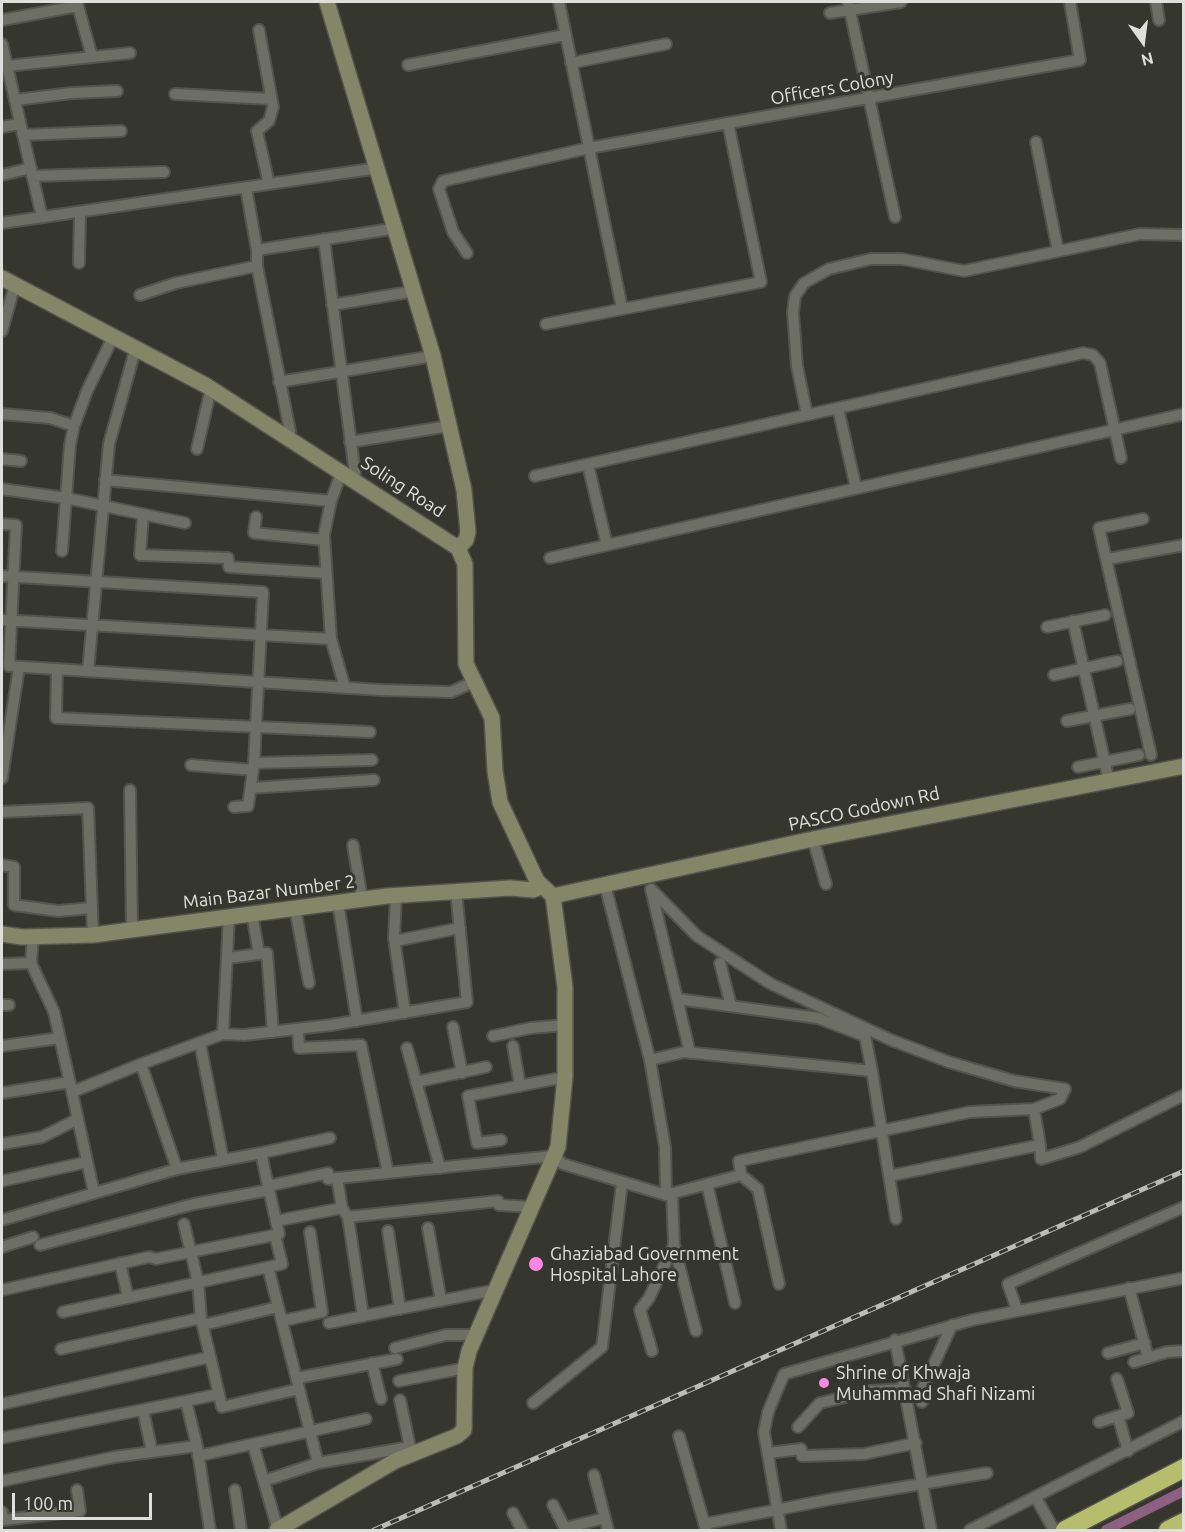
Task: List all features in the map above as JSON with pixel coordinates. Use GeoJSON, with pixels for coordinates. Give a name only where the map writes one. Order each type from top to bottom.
{"type":"FeatureCollection","features":[{"type":"Feature","properties":{"kind":"highway"},"geometry":{"type":"LineString","coordinates":[[1065,1530],[1184,1468]]}},
{"type":"Feature","properties":{"kind":"highway"},"geometry":{"type":"LineString","coordinates":[[1168,1530],[1184,1522]]}},
{"type":"Feature","properties":{"kind":"street"},"geometry":{"type":"LineString","coordinates":[[264,1480],[318,1463],[413,1450],[457,1436],[464,1430],[465,1368],[475,1335],[558,1147],[565,1077],[565,987],[553,896],[540,886],[515,840],[500,802],[495,771],[492,718],[466,664],[465,564],[458,548],[466,540],[468,521],[464,490],[433,356],[415,291],[327,2]]}},
{"type":"Feature","properties":{"kind":"street"},"geometry":{"type":"LineString","coordinates":[[559,2],[622,308]]}},
{"type":"Feature","properties":{"kind":"street"},"geometry":{"type":"LineString","coordinates":[[830,13],[849,6],[901,2]]}},
{"type":"Feature","properties":{"kind":"street","name":"Officers Colony"},"geometry":{"type":"LineString","coordinates":[[467,254],[453,232],[440,183],[589,148],[1080,60],[1070,2]]}},
{"type":"Feature","properties":{"kind":"street"},"geometry":{"type":"LineString","coordinates":[[1156,2],[1160,20]]}},
{"type":"Feature","properties":{"kind":"street"},"geometry":{"type":"LineString","coordinates":[[2,20],[78,6],[92,57]]}},
{"type":"Feature","properties":{"kind":"street"},"geometry":{"type":"LineString","coordinates":[[849,6],[895,217]]}},
{"type":"Feature","properties":{"kind":"street"},"geometry":{"type":"LineString","coordinates":[[259,30],[273,108],[269,121],[257,131],[269,184]]}},
{"type":"Feature","properties":{"kind":"street"},"geometry":{"type":"LineString","coordinates":[[408,65],[566,35]]}},
{"type":"Feature","properties":{"kind":"street"},"geometry":{"type":"LineString","coordinates":[[2,44],[6,74],[15,100],[42,217]]}},
{"type":"Feature","properties":{"kind":"street"},"geometry":{"type":"LineString","coordinates":[[571,63],[666,44]]}},
{"type":"Feature","properties":{"kind":"street"},"geometry":{"type":"LineString","coordinates":[[6,74],[92,57],[130,53]]}},
{"type":"Feature","properties":{"kind":"street"},"geometry":{"type":"LineString","coordinates":[[15,100],[72,93],[117,91]]}},
{"type":"Feature","properties":{"kind":"street"},"geometry":{"type":"LineString","coordinates":[[175,94],[271,99]]}},
{"type":"Feature","properties":{"kind":"street"},"geometry":{"type":"LineString","coordinates":[[546,324],[761,282],[728,123]]}},
{"type":"Feature","properties":{"kind":"street"},"geometry":{"type":"LineString","coordinates":[[2,127],[20,124]]}},
{"type":"Feature","properties":{"kind":"street"},"geometry":{"type":"LineString","coordinates":[[23,135],[121,131]]}},
{"type":"Feature","properties":{"kind":"street"},"geometry":{"type":"LineString","coordinates":[[1036,142],[1058,251]]}},
{"type":"Feature","properties":{"kind":"street"},"geometry":{"type":"LineString","coordinates":[[2,223],[378,168]]}},
{"type":"Feature","properties":{"kind":"street"},"geometry":{"type":"LineString","coordinates":[[2,175],[32,172],[164,172]]}},
{"type":"Feature","properties":{"kind":"street"},"geometry":{"type":"LineString","coordinates":[[246,188],[257,250],[257,266],[290,431],[285,438]]}},
{"type":"Feature","properties":{"kind":"street"},"geometry":{"type":"LineString","coordinates":[[79,263],[80,212]]}},
{"type":"Feature","properties":{"kind":"street"},"geometry":{"type":"LineString","coordinates":[[257,250],[397,228]]}},
{"type":"Feature","properties":{"kind":"street"},"geometry":{"type":"LineString","coordinates":[[807,416],[797,366],[793,312],[795,296],[804,283],[829,269],[871,259],[902,259],[964,272],[1140,234],[1184,235]]}},
{"type":"Feature","properties":{"kind":"street"},"geometry":{"type":"LineString","coordinates":[[324,239],[355,473],[347,475],[331,501],[324,540],[330,639],[345,688]]}},
{"type":"Feature","properties":{"kind":"street"},"geometry":{"type":"LineString","coordinates":[[140,295],[176,283],[257,266]]}},
{"type":"Feature","properties":{"kind":"street"},"geometry":{"type":"LineString","coordinates":[[2,327],[8,281]]}},
{"type":"Feature","properties":{"kind":"street","name":"Soling Road"},"geometry":{"type":"LineString","coordinates":[[8,281],[211,388],[458,548]]}},
{"type":"Feature","properties":{"kind":"street"},"geometry":{"type":"LineString","coordinates":[[332,305],[415,291]]}},
{"type":"Feature","properties":{"kind":"street"},"geometry":{"type":"LineString","coordinates":[[62,551],[70,445],[74,426],[87,391],[114,335]]}},
{"type":"Feature","properties":{"kind":"street"},"geometry":{"type":"LineString","coordinates":[[88,671],[109,444],[136,347]]}},
{"type":"Feature","properties":{"kind":"street"},"geometry":{"type":"LineString","coordinates":[[536,476],[1083,353],[1093,355],[1100,363],[1121,458]]}},
{"type":"Feature","properties":{"kind":"street"},"geometry":{"type":"LineString","coordinates":[[279,382],[433,356]]}},
{"type":"Feature","properties":{"kind":"street"},"geometry":{"type":"LineString","coordinates":[[197,449],[211,388]]}},
{"type":"Feature","properties":{"kind":"street"},"geometry":{"type":"LineString","coordinates":[[838,408],[856,488]]}},
{"type":"Feature","properties":{"kind":"street"},"geometry":{"type":"LineString","coordinates":[[2,414],[50,418],[74,426]]}},
{"type":"Feature","properties":{"kind":"street"},"geometry":{"type":"LineString","coordinates":[[550,558],[1184,414]]}},
{"type":"Feature","properties":{"kind":"street"},"geometry":{"type":"LineString","coordinates":[[350,442],[449,426]]}},
{"type":"Feature","properties":{"kind":"street"},"geometry":{"type":"LineString","coordinates":[[2,459],[21,461]]}},
{"type":"Feature","properties":{"kind":"street"},"geometry":{"type":"LineString","coordinates":[[588,465],[607,545]]}},
{"type":"Feature","properties":{"kind":"street"},"geometry":{"type":"LineString","coordinates":[[105,480],[331,501]]}},
{"type":"Feature","properties":{"kind":"street"},"geometry":{"type":"LineString","coordinates":[[2,489],[66,498],[185,523]]}},
{"type":"Feature","properties":{"kind":"street"},"geometry":{"type":"LineString","coordinates":[[143,515],[140,555],[228,558],[229,567],[326,573]]}},
{"type":"Feature","properties":{"kind":"street"},"geometry":{"type":"LineString","coordinates":[[256,517],[254,533],[324,540]]}},
{"type":"Feature","properties":{"kind":"street"},"geometry":{"type":"LineString","coordinates":[[1143,519],[1099,528],[1108,558],[1151,755]]}},
{"type":"Feature","properties":{"kind":"street"},"geometry":{"type":"LineString","coordinates":[[2,524],[16,525],[14,577],[7,620],[10,667],[2,778]]}},
{"type":"Feature","properties":{"kind":"street"},"geometry":{"type":"LineString","coordinates":[[1108,558],[1184,545]]}},
{"type":"Feature","properties":{"kind":"street"},"geometry":{"type":"LineString","coordinates":[[2,576],[263,592],[260,682],[251,789],[248,806],[234,807]]}},
{"type":"Feature","properties":{"kind":"street"},"geometry":{"type":"LineString","coordinates":[[1047,627],[1105,615]]}},
{"type":"Feature","properties":{"kind":"street"},"geometry":{"type":"LineString","coordinates":[[7,620],[330,639]]}},
{"type":"Feature","properties":{"kind":"street"},"geometry":{"type":"LineString","coordinates":[[1073,621],[1109,781]]}},
{"type":"Feature","properties":{"kind":"street"},"geometry":{"type":"LineString","coordinates":[[1054,675],[1117,661]]}},
{"type":"Feature","properties":{"kind":"street"},"geometry":{"type":"LineString","coordinates":[[10,667],[345,688],[451,692],[474,682]]}},
{"type":"Feature","properties":{"kind":"street"},"geometry":{"type":"LineString","coordinates":[[57,669],[56,718],[370,732]]}},
{"type":"Feature","properties":{"kind":"street"},"geometry":{"type":"LineString","coordinates":[[1067,721],[1130,709]]}},
{"type":"Feature","properties":{"kind":"street"},"geometry":{"type":"LineString","coordinates":[[1078,767],[1139,755]]}},
{"type":"Feature","properties":{"kind":"street"},"geometry":{"type":"LineString","coordinates":[[191,765],[254,766],[372,760]]}},
{"type":"Feature","properties":{"kind":"street","name":"PASCO Godown Rd"},"geometry":{"type":"LineString","coordinates":[[553,896],[605,885],[649,882],[813,839],[1184,766]]}},
{"type":"Feature","properties":{"kind":"street"},"geometry":{"type":"LineString","coordinates":[[251,789],[374,780]]}},
{"type":"Feature","properties":{"kind":"street"},"geometry":{"type":"LineString","coordinates":[[130,790],[132,930]]}},
{"type":"Feature","properties":{"kind":"street"},"geometry":{"type":"LineString","coordinates":[[2,812],[88,808],[93,935]]}},
{"type":"Feature","properties":{"kind":"street"},"geometry":{"type":"LineString","coordinates":[[813,839],[826,884]]}},
{"type":"Feature","properties":{"kind":"street"},"geometry":{"type":"LineString","coordinates":[[353,845],[362,899]]}},
{"type":"Feature","properties":{"kind":"street"},"geometry":{"type":"LineString","coordinates":[[2,865],[14,867],[14,905],[58,911],[92,908]]}},
{"type":"Feature","properties":{"kind":"street"},"geometry":{"type":"LineString","coordinates":[[649,882],[690,1053]]}},
{"type":"Feature","properties":{"kind":"street"},"geometry":{"type":"LineString","coordinates":[[649,882],[697,936],[771,984],[891,1040],[949,1062],[1014,1081],[1065,1089],[1060,1099],[1054,1103],[1034,1109],[969,1112],[739,1161],[741,1175],[758,1189],[778,1284]]}},
{"type":"Feature","properties":{"kind":"street"},"geometry":{"type":"LineString","coordinates":[[605,885],[650,1060],[665,1147],[674,1245],[696,1331]]}},
{"type":"Feature","properties":{"kind":"street","name":"Main Bazar Number 2"},"geometry":{"type":"LineString","coordinates":[[2,934],[33,937],[93,935],[362,899],[510,888],[533,890],[540,886]]}},
{"type":"Feature","properties":{"kind":"street"},"geometry":{"type":"LineString","coordinates":[[2,1093],[71,1087],[223,1034],[298,1029],[467,1002],[456,891]]}},
{"type":"Feature","properties":{"kind":"street"},"geometry":{"type":"LineString","coordinates":[[396,896],[395,941],[405,1013]]}},
{"type":"Feature","properties":{"kind":"street"},"geometry":{"type":"LineString","coordinates":[[338,903],[357,1021]]}},
{"type":"Feature","properties":{"kind":"street"},"geometry":{"type":"LineString","coordinates":[[295,908],[309,983]]}},
{"type":"Feature","properties":{"kind":"street"},"geometry":{"type":"LineString","coordinates":[[252,914],[259,954]]}},
{"type":"Feature","properties":{"kind":"street"},"geometry":{"type":"LineString","coordinates":[[223,1034],[229,916]]}},
{"type":"Feature","properties":{"kind":"street"},"geometry":{"type":"LineString","coordinates":[[395,941],[460,928]]}},
{"type":"Feature","properties":{"kind":"street"},"geometry":{"type":"LineString","coordinates":[[33,937],[31,963],[54,1012],[94,1193]]}},
{"type":"Feature","properties":{"kind":"street"},"geometry":{"type":"LineString","coordinates":[[228,958],[267,953],[273,1032]]}},
{"type":"Feature","properties":{"kind":"street"},"geometry":{"type":"LineString","coordinates":[[2,964],[31,963]]}},
{"type":"Feature","properties":{"kind":"street"},"geometry":{"type":"LineString","coordinates":[[720,963],[731,1006]]}},
{"type":"Feature","properties":{"kind":"street"},"geometry":{"type":"LineString","coordinates":[[678,999],[818,1018],[865,1036],[896,1219]]}},
{"type":"Feature","properties":{"kind":"street"},"geometry":{"type":"LineString","coordinates":[[493,1036],[531,1028],[565,1025]]}},
{"type":"Feature","properties":{"kind":"street"},"geometry":{"type":"LineString","coordinates":[[453,1027],[462,1073]]}},
{"type":"Feature","properties":{"kind":"street"},"geometry":{"type":"LineString","coordinates":[[298,1029],[299,1048],[361,1045],[388,1173]]}},
{"type":"Feature","properties":{"kind":"street"},"geometry":{"type":"LineString","coordinates":[[2,1046],[60,1038]]}},
{"type":"Feature","properties":{"kind":"street"},"geometry":{"type":"LineString","coordinates":[[200,1043],[223,1159]]}},
{"type":"Feature","properties":{"kind":"street"},"geometry":{"type":"LineString","coordinates":[[513,1046],[520,1086]]}},
{"type":"Feature","properties":{"kind":"street"},"geometry":{"type":"LineString","coordinates":[[407,1048],[440,1168]]}},
{"type":"Feature","properties":{"kind":"street"},"geometry":{"type":"LineString","coordinates":[[650,1060],[690,1053],[872,1071]]}},
{"type":"Feature","properties":{"kind":"street"},"geometry":{"type":"LineString","coordinates":[[141,1064],[177,1169]]}},
{"type":"Feature","properties":{"kind":"street"},"geometry":{"type":"LineString","coordinates":[[416,1082],[486,1067]]}},
{"type":"Feature","properties":{"kind":"street"},"geometry":{"type":"LineString","coordinates":[[501,1140],[477,1143],[468,1096],[565,1077]]}},
{"type":"Feature","properties":{"kind":"street"},"geometry":{"type":"LineString","coordinates":[[1034,1109],[1041,1159],[1080,1147],[1184,1095]]}},
{"type":"Feature","properties":{"kind":"street"},"geometry":{"type":"LineString","coordinates":[[2,1144],[42,1137],[78,1119]]}},
{"type":"Feature","properties":{"kind":"street"},"geometry":{"type":"LineString","coordinates":[[2,1220],[177,1169],[330,1138]]}},
{"type":"Feature","properties":{"kind":"street"},"geometry":{"type":"LineString","coordinates":[[889,1176],[1040,1145]]}},
{"type":"Feature","properties":{"kind":"street"},"geometry":{"type":"LineString","coordinates":[[2,1290],[120,1263],[191,1252],[279,1234],[261,1153]]}},
{"type":"Feature","properties":{"kind":"street"},"geometry":{"type":"LineString","coordinates":[[2,1247],[37,1241],[328,1173],[328,1179],[554,1156],[563,1164],[669,1194],[741,1175]]}},
{"type":"Feature","properties":{"kind":"street"},"geometry":{"type":"LineString","coordinates":[[2,1181],[87,1162]]}},
{"type":"Feature","properties":{"kind":"street"},"geometry":{"type":"LineString","coordinates":[[337,1178],[364,1316]]}},
{"type":"Feature","properties":{"kind":"street"},"geometry":{"type":"LineString","coordinates":[[533,1403],[602,1347],[622,1182]]}},
{"type":"Feature","properties":{"kind":"street"},"geometry":{"type":"LineString","coordinates":[[707,1184],[735,1304]]}},
{"type":"Feature","properties":{"kind":"street"},"geometry":{"type":"LineString","coordinates":[[276,1221],[345,1212],[498,1201],[499,1205],[531,1207]]}},
{"type":"Feature","properties":{"kind":"street"},"geometry":{"type":"LineString","coordinates":[[1017,1310],[1008,1284],[1184,1207]]}},
{"type":"Feature","properties":{"kind":"street"},"geometry":{"type":"LineString","coordinates":[[184,1224],[198,1282],[202,1321],[222,1407],[372,1364],[446,1335],[475,1335]]}},
{"type":"Feature","properties":{"kind":"street"},"geometry":{"type":"LineString","coordinates":[[428,1228],[441,1301]]}},
{"type":"Feature","properties":{"kind":"street"},"geometry":{"type":"LineString","coordinates":[[388,1231],[400,1309]]}},
{"type":"Feature","properties":{"kind":"street"},"geometry":{"type":"LineString","coordinates":[[282,1321],[322,1312],[310,1232]]}},
{"type":"Feature","properties":{"kind":"street"},"geometry":{"type":"LineString","coordinates":[[63,1312],[282,1264],[275,1235]]}},
{"type":"Feature","properties":{"kind":"street"},"geometry":{"type":"LineString","coordinates":[[652,1351],[640,1310],[649,1298],[674,1245]]}},
{"type":"Feature","properties":{"kind":"street"},"geometry":{"type":"LineString","coordinates":[[120,1263],[128,1297]]}},
{"type":"Feature","properties":{"kind":"street"},"geometry":{"type":"LineString","coordinates":[[268,1267],[318,1463]]}},
{"type":"Feature","properties":{"kind":"street"},"geometry":{"type":"LineString","coordinates":[[781,1530],[764,1432],[784,1374],[952,1325],[1129,1287],[1184,1278]]}},
{"type":"Feature","properties":{"kind":"street"},"geometry":{"type":"LineString","coordinates":[[1129,1287],[1148,1357]]}},
{"type":"Feature","properties":{"kind":"street"},"geometry":{"type":"LineString","coordinates":[[329,1323],[495,1290]]}},
{"type":"Feature","properties":{"kind":"street"},"geometry":{"type":"LineString","coordinates":[[61,1349],[278,1307]]}},
{"type":"Feature","properties":{"kind":"street"},"geometry":{"type":"LineString","coordinates":[[922,1402],[921,1392],[952,1325]]}},
{"type":"Feature","properties":{"kind":"street"},"geometry":{"type":"LineString","coordinates":[[895,1340],[931,1530]]}},
{"type":"Feature","properties":{"kind":"street"},"geometry":{"type":"LineString","coordinates":[[1108,1353],[1145,1343]]}},
{"type":"Feature","properties":{"kind":"street"},"geometry":{"type":"LineString","coordinates":[[1134,1362],[1167,1352],[1183,1352]]}},
{"type":"Feature","properties":{"kind":"street"},"geometry":{"type":"LineString","coordinates":[[2,1404],[210,1356]]}},
{"type":"Feature","properties":{"kind":"street"},"geometry":{"type":"LineString","coordinates":[[372,1364],[381,1399]]}},
{"type":"Feature","properties":{"kind":"street"},"geometry":{"type":"LineString","coordinates":[[399,1381],[465,1368]]}},
{"type":"Feature","properties":{"kind":"street"},"geometry":{"type":"LineString","coordinates":[[1099,1422],[1128,1413],[1117,1378]]}},
{"type":"Feature","properties":{"kind":"street"},"geometry":{"type":"LineString","coordinates":[[798,1427],[820,1403],[870,1391],[905,1389]]}},
{"type":"Feature","properties":{"kind":"street"},"geometry":{"type":"LineString","coordinates":[[2,1438],[219,1394]]}},
{"type":"Feature","properties":{"kind":"street"},"geometry":{"type":"LineString","coordinates":[[400,1400],[413,1450]]}},
{"type":"Feature","properties":{"kind":"street"},"geometry":{"type":"LineString","coordinates":[[186,1401],[198,1451],[210,1530]]}},
{"type":"Feature","properties":{"kind":"street"},"geometry":{"type":"LineString","coordinates":[[143,1410],[152,1452]]}},
{"type":"Feature","properties":{"kind":"street"},"geometry":{"type":"LineString","coordinates":[[1118,1416],[1128,1451]]}},
{"type":"Feature","properties":{"kind":"street"},"geometry":{"type":"LineString","coordinates":[[2,1481],[114,1457],[152,1452],[198,1451],[253,1444],[366,1419]]}},
{"type":"Feature","properties":{"kind":"street"},"geometry":{"type":"LineString","coordinates":[[970,1530],[1184,1421]]}},
{"type":"Feature","properties":{"kind":"street"},"geometry":{"type":"LineString","coordinates":[[679,1436],[705,1527],[776,1510],[987,1473]]}},
{"type":"Feature","properties":{"kind":"street"},"geometry":{"type":"LineString","coordinates":[[768,1453],[801,1449],[802,1456],[864,1454],[916,1443]]}},
{"type":"Feature","properties":{"kind":"street"},"geometry":{"type":"LineString","coordinates":[[253,1444],[277,1530],[413,1450]]}},
{"type":"Feature","properties":{"kind":"street"},"geometry":{"type":"LineString","coordinates":[[594,1474],[608,1530]]}},
{"type":"Feature","properties":{"kind":"street"},"geometry":{"type":"LineString","coordinates":[[2,1512],[3,1520],[80,1510],[77,1490]]}},
{"type":"Feature","properties":{"kind":"street"},"geometry":{"type":"LineString","coordinates":[[235,1490],[241,1530]]}},
{"type":"Feature","properties":{"kind":"street"},"geometry":{"type":"LineString","coordinates":[[1036,1498],[1054,1530]]}},
{"type":"Feature","properties":{"kind":"street"},"geometry":{"type":"LineString","coordinates":[[553,1505],[565,1529],[605,1518]]}},
{"type":"Feature","properties":{"kind":"street"},"geometry":{"type":"LineString","coordinates":[[513,1513],[522,1530]]}},
{"type":"Feature","properties":{"kind":"waterway"},"geometry":{"type":"LineString","coordinates":[[1106,1530],[1184,1491]]}},
{"type":"Feature","properties":{"kind":"railway"},"geometry":{"type":"LineString","coordinates":[[374,1530],[1184,1171]]}},
{"type":"Feature","properties":{"kind":"place","name":"Ghaziabad Government Hospital Lahore"},"geometry":{"type":"Point","coordinates":[536,1264]}},
{"type":"Feature","properties":{"kind":"place","name":"Shrine of Khwaja Muhammad Shafi Nizami"},"geometry":{"type":"Point","coordinates":[824,1383]}}]}
